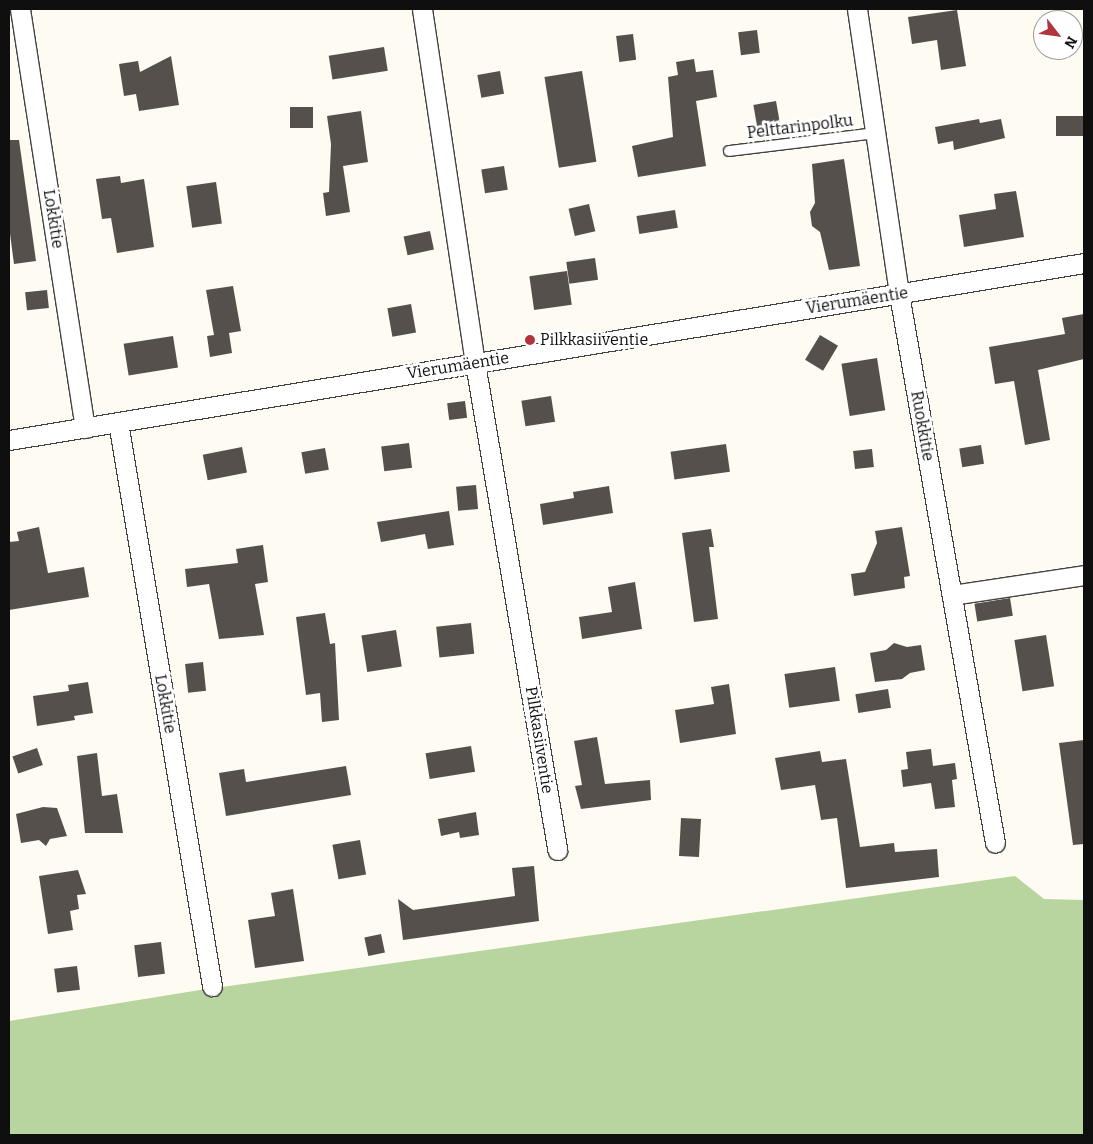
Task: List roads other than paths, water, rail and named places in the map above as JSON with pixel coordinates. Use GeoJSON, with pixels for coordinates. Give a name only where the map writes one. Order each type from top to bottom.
{"type":"FeatureCollection","features":[{"type":"Feature","properties":{"kind":"street","name":"Lokkitie"},"geometry":{"type":"LineString","coordinates":[[20,9],[85,428]]}},
{"type":"Feature","properties":{"kind":"street","name":"Pilkkasiiventie"},"geometry":{"type":"LineString","coordinates":[[422,9],[475,363],[557,850]]}},
{"type":"Feature","properties":{"kind":"street","name":"Ruokkitie"},"geometry":{"type":"LineString","coordinates":[[857,9],[899,294],[995,843]]}},
{"type":"Feature","properties":{"kind":"street","name":"Vierumäentie"},"geometry":{"type":"LineString","coordinates":[[9,440],[1084,263]]}},
{"type":"Feature","properties":{"kind":"street","name":"Lokkitie"},"geometry":{"type":"LineString","coordinates":[[118,422],[212,986]]}},
{"type":"Feature","properties":{"kind":"street"},"geometry":{"type":"LineString","coordinates":[[952,595],[1084,576]]}},
{"type":"Feature","properties":{"kind":"lane","name":"Pelttarinpolku"},"geometry":{"type":"LineString","coordinates":[[729,151],[875,133]]}},
{"type":"Feature","properties":{"kind":"place","name":"Pilkkasiiventie"},"geometry":{"type":"Point","coordinates":[530,340]}}]}
